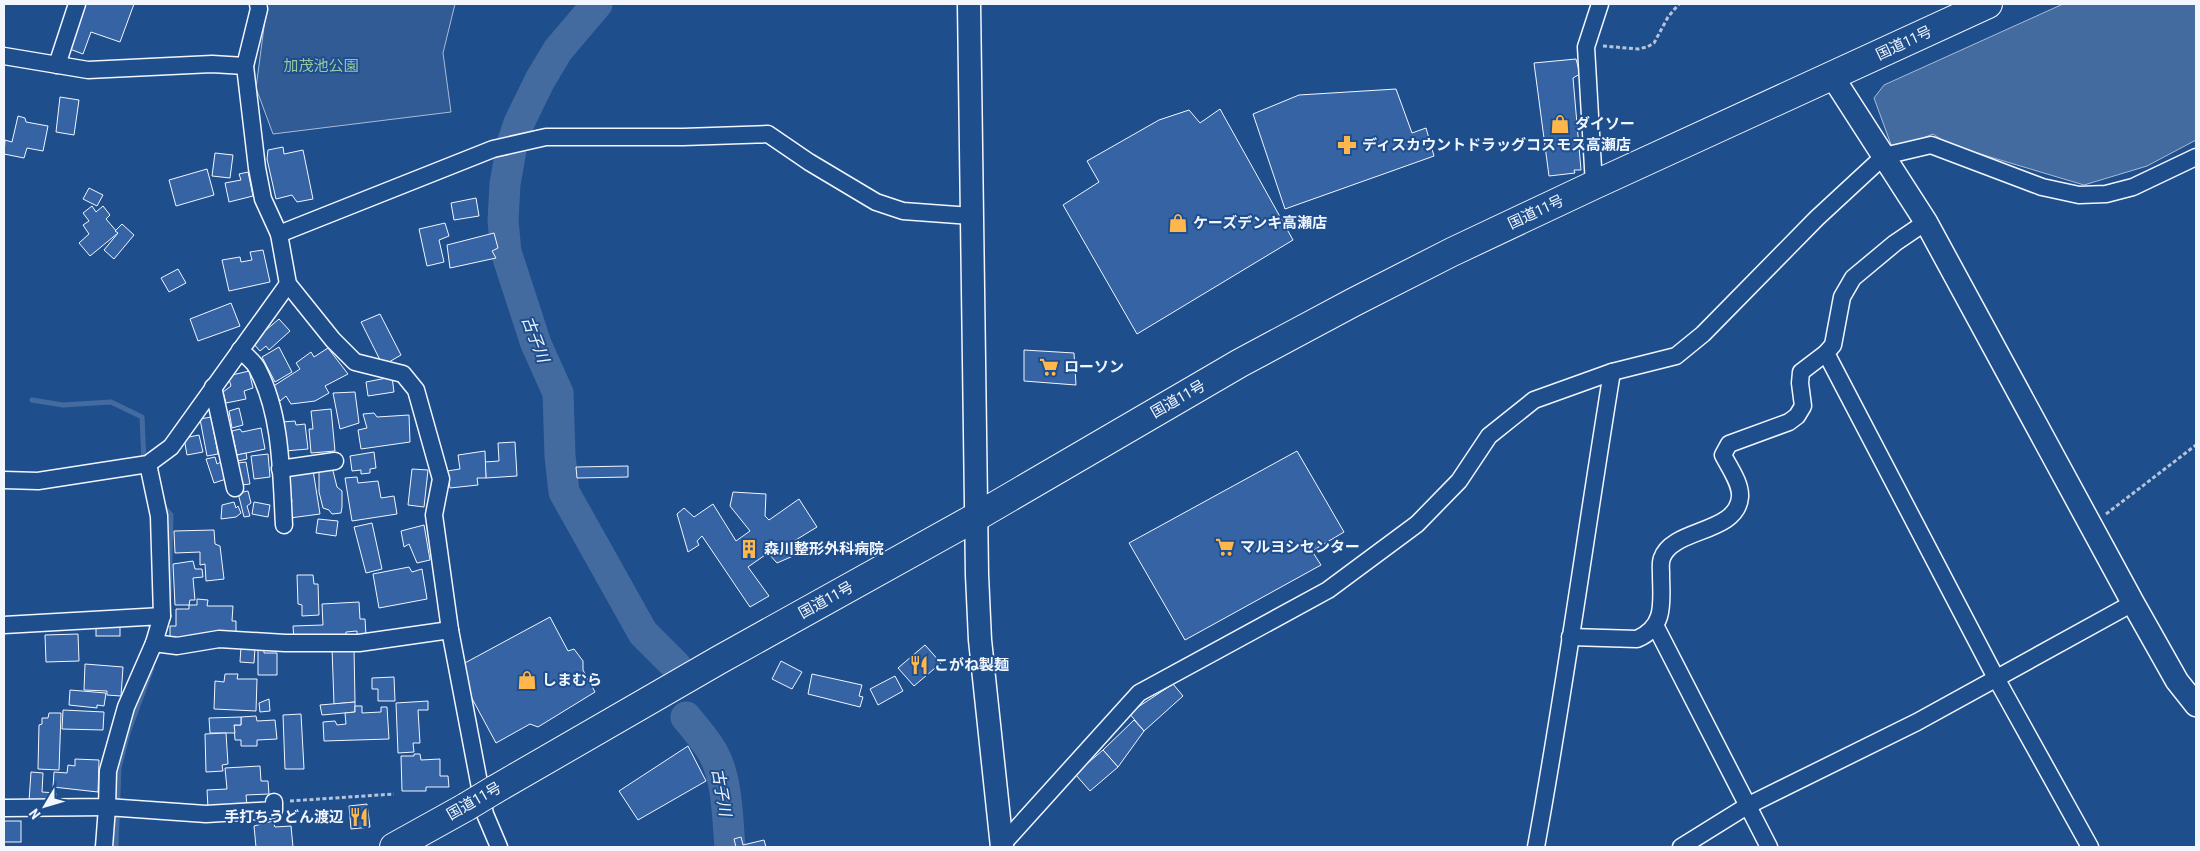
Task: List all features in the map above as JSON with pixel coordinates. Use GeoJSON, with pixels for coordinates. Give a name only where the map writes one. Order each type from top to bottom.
{"type":"FeatureCollection","features":[{"type":"Feature","properties":{"kind":"highway","name":"国道11号"},"geometry":{"type":"LineString","coordinates":[[394,847],[420,840],[466,807],[494,790],[719,660],[976,517],[1257,354],[1452,252],[1988,4]]}},
{"type":"Feature","properties":{"kind":"street"},"geometry":{"type":"LineString","coordinates":[[57,65],[77,4]]}},
{"type":"Feature","properties":{"kind":"street"},"geometry":{"type":"LineString","coordinates":[[258,4],[259,9],[245,66],[257,168],[263,199],[279,234],[288,284],[333,340],[355,362],[402,374],[416,390],[441,479],[434,515],[450,630],[485,814],[499,847]]}},
{"type":"Feature","properties":{"kind":"street"},"geometry":{"type":"LineString","coordinates":[[969,4],[976,517],[980,640],[1001,846]]}},
{"type":"Feature","properties":{"kind":"street"},"geometry":{"type":"LineString","coordinates":[[1594,185],[1587,44],[1600,4]]}},
{"type":"Feature","properties":{"kind":"street"},"geometry":{"type":"LineString","coordinates":[[4,56],[88,70],[212,64],[245,66]]}},
{"type":"Feature","properties":{"kind":"street"},"geometry":{"type":"LineString","coordinates":[[1832,76],[1926,222],[2133,603],[2177,681],[2196,705]]}},
{"type":"Feature","properties":{"kind":"street"},"geometry":{"type":"LineString","coordinates":[[279,234],[493,149],[546,137],[682,137],[768,134],[876,202],[903,211],[971,216]]}},
{"type":"Feature","properties":{"kind":"street"},"geometry":{"type":"LineString","coordinates":[[1001,846],[1139,693],[1328,590],[1417,524],[1459,481],[1489,436],[1534,400],[1612,372],[1676,356],[1703,334],[1817,218],[1884,156],[1931,145],[2042,187],[2080,196],[2106,194],[2133,187],[2196,157]]}},
{"type":"Feature","properties":{"kind":"street"},"geometry":{"type":"LineString","coordinates":[[1570,637],[1637,639],[1647,635],[1656,627],[1661,611],[1661,559],[1666,551],[1674,543],[1715,526],[1730,516],[1737,507],[1740,497],[1738,484],[1723,455],[1729,444],[1788,422],[1797,416],[1803,406],[1800,383],[1801,372],[1826,353],[1836,337],[1842,296],[1853,278],[1895,243],[1926,222]]}},
{"type":"Feature","properties":{"kind":"street"},"geometry":{"type":"LineString","coordinates":[[4,480],[38,481],[148,464],[171,446],[288,284]]}},
{"type":"Feature","properties":{"kind":"street"},"geometry":{"type":"LineString","coordinates":[[240,350],[258,368],[272,406],[280,469],[284,526]]}},
{"type":"Feature","properties":{"kind":"street"},"geometry":{"type":"LineString","coordinates":[[1826,353],[1996,678],[2090,847]]}},
{"type":"Feature","properties":{"kind":"street"},"geometry":{"type":"LineString","coordinates":[[1536,847],[1563,690],[1612,372]]}},
{"type":"Feature","properties":{"kind":"street"},"geometry":{"type":"LineString","coordinates":[[213,387],[235,488]]}},
{"type":"Feature","properties":{"kind":"street"},"geometry":{"type":"LineString","coordinates":[[280,469],[335,461]]}},
{"type":"Feature","properties":{"kind":"street"},"geometry":{"type":"LineString","coordinates":[[104,847],[108,771],[126,707],[154,643],[162,616],[159,516],[148,464]]}},
{"type":"Feature","properties":{"kind":"street"},"geometry":{"type":"LineString","coordinates":[[1682,847],[1747,806],[1917,722],[2133,603]]}},
{"type":"Feature","properties":{"kind":"street"},"geometry":{"type":"LineString","coordinates":[[4,625],[162,616]]}},
{"type":"Feature","properties":{"kind":"street"},"geometry":{"type":"LineString","coordinates":[[1656,627],[1769,847]]}},
{"type":"Feature","properties":{"kind":"street"},"geometry":{"type":"LineString","coordinates":[[154,643],[177,646],[219,639],[285,643],[359,643],[450,630]]}},
{"type":"Feature","properties":{"kind":"street"},"geometry":{"type":"LineString","coordinates":[[4,808],[107,807],[206,814],[274,810],[274,802]]}},
{"type":"Feature","properties":{"kind":"path"},"geometry":{"type":"LineString","coordinates":[[1587,44],[1638,49],[1647,47],[1654,42],[1668,17],[1679,4]]}},
{"type":"Feature","properties":{"kind":"path"},"geometry":{"type":"LineString","coordinates":[[2092,525],[2196,445]]}},
{"type":"Feature","properties":{"kind":"path"},"geometry":{"type":"LineString","coordinates":[[274,802],[394,794]]}},
{"type":"Feature","properties":{"kind":"shaded area","name":"加茂池公園"},"geometry":{"type":"Polygon","coordinates":[[[267,4],[455,4],[443,53],[451,112],[273,134],[256,88],[267,4]]]}},
{"type":"Feature","properties":{"kind":"shaded area"},"geometry":{"type":"Polygon","coordinates":[[[2063,4],[2196,4],[2196,140],[2147,166],[2084,185],[1950,145],[1933,134],[1893,150],[1874,98],[1884,85],[2063,4]]]}},
{"type":"Feature","properties":{"kind":"building"},"geometry":{"type":"Polygon","coordinates":[[[82,4],[134,4],[120,42],[91,32],[83,54],[67,48],[82,4]]]}},
{"type":"Feature","properties":{"kind":"building","name":"ダイソー"},"geometry":{"type":"Polygon","coordinates":[[[1576,59],[1580,74],[1573,78],[1581,170],[1574,170],[1575,173],[1549,176],[1534,63],[1576,59]]]}},
{"type":"Feature","properties":{"kind":"building","name":"ディスカウントドラッグコスモス高瀬店"},"geometry":{"type":"Polygon","coordinates":[[[1396,89],[1412,133],[1426,128],[1434,156],[1285,209],[1253,114],[1299,95],[1396,89]]]}},
{"type":"Feature","properties":{"kind":"building"},"geometry":{"type":"Polygon","coordinates":[[[60,97],[79,100],[74,135],[56,132],[60,97]]]}},
{"type":"Feature","properties":{"kind":"building","name":"ケーズデンキ高瀬店"},"geometry":{"type":"Polygon","coordinates":[[[1220,109],[1293,240],[1137,334],[1063,205],[1099,182],[1087,161],[1159,120],[1189,110],[1200,123],[1220,109]]]}},
{"type":"Feature","properties":{"kind":"building"},"geometry":{"type":"Polygon","coordinates":[[[18,116],[25,118],[26,122],[48,126],[43,151],[27,148],[24,158],[4,154],[5,140],[12,142],[18,116]]]}},
{"type":"Feature","properties":{"kind":"building"},"geometry":{"type":"Polygon","coordinates":[[[283,147],[284,154],[303,150],[313,199],[297,202],[292,195],[276,199],[267,159],[268,150],[283,147]]]}},
{"type":"Feature","properties":{"kind":"building"},"geometry":{"type":"Polygon","coordinates":[[[215,153],[233,155],[230,178],[212,176],[215,153]]]}},
{"type":"Feature","properties":{"kind":"building"},"geometry":{"type":"Polygon","coordinates":[[[207,169],[214,195],[176,206],[169,180],[207,169]]]}},
{"type":"Feature","properties":{"kind":"building"},"geometry":{"type":"Polygon","coordinates":[[[248,172],[253,196],[229,202],[225,183],[241,180],[239,174],[248,172]]]}},
{"type":"Feature","properties":{"kind":"building"},"geometry":{"type":"Polygon","coordinates":[[[89,188],[103,195],[97,206],[83,199],[89,188]]]}},
{"type":"Feature","properties":{"kind":"building"},"geometry":{"type":"Polygon","coordinates":[[[476,198],[479,216],[454,220],[451,203],[476,198]]]}},
{"type":"Feature","properties":{"kind":"building"},"geometry":{"type":"Polygon","coordinates":[[[92,206],[96,212],[103,206],[110,215],[106,219],[118,233],[90,256],[79,243],[89,234],[83,225],[89,221],[83,213],[92,206]]]}},
{"type":"Feature","properties":{"kind":"building"},"geometry":{"type":"Polygon","coordinates":[[[445,223],[449,236],[439,240],[444,262],[427,266],[419,229],[445,223]]]}},
{"type":"Feature","properties":{"kind":"building"},"geometry":{"type":"Polygon","coordinates":[[[122,224],[134,235],[114,259],[104,250],[118,233],[115,231],[122,224]]]}},
{"type":"Feature","properties":{"kind":"building"},"geometry":{"type":"Polygon","coordinates":[[[494,233],[498,248],[492,251],[496,258],[450,268],[447,245],[494,233]]]}},
{"type":"Feature","properties":{"kind":"building"},"geometry":{"type":"Polygon","coordinates":[[[263,250],[270,282],[229,291],[222,260],[240,257],[241,262],[252,260],[250,252],[263,250]]]}},
{"type":"Feature","properties":{"kind":"building"},"geometry":{"type":"Polygon","coordinates":[[[178,269],[186,283],[169,292],[161,278],[178,269]]]}},
{"type":"Feature","properties":{"kind":"building"},"geometry":{"type":"Polygon","coordinates":[[[231,303],[240,326],[198,341],[190,319],[231,303]]]}},
{"type":"Feature","properties":{"kind":"building"},"geometry":{"type":"Polygon","coordinates":[[[380,314],[401,355],[389,362],[380,360],[361,322],[380,314]]]}},
{"type":"Feature","properties":{"kind":"building"},"geometry":{"type":"Polygon","coordinates":[[[279,319],[290,331],[269,350],[266,346],[260,351],[252,342],[279,319]]]}},
{"type":"Feature","properties":{"kind":"building"},"geometry":{"type":"Polygon","coordinates":[[[279,347],[292,372],[275,382],[262,357],[279,347]]]}},
{"type":"Feature","properties":{"kind":"building"},"geometry":{"type":"Polygon","coordinates":[[[328,348],[348,374],[325,386],[329,393],[315,401],[291,404],[286,396],[280,401],[272,387],[300,369],[296,363],[311,352],[314,357],[328,348]]]}},
{"type":"Feature","properties":{"kind":"building","name":"ローソン"},"geometry":{"type":"Polygon","coordinates":[[[1024,350],[1074,353],[1076,385],[1024,381],[1024,350]]]}},
{"type":"Feature","properties":{"kind":"building"},"geometry":{"type":"Polygon","coordinates":[[[249,371],[253,388],[244,391],[246,399],[226,403],[223,392],[231,386],[228,376],[249,371]]]}},
{"type":"Feature","properties":{"kind":"building"},"geometry":{"type":"Polygon","coordinates":[[[392,377],[394,392],[368,396],[366,382],[392,377]]]}},
{"type":"Feature","properties":{"kind":"building"},"geometry":{"type":"Polygon","coordinates":[[[355,392],[359,423],[340,429],[333,393],[355,392]]]}},
{"type":"Feature","properties":{"kind":"building"},"geometry":{"type":"Polygon","coordinates":[[[239,408],[243,425],[232,428],[229,411],[239,408]]]}},
{"type":"Feature","properties":{"kind":"building"},"geometry":{"type":"Polygon","coordinates":[[[331,409],[335,451],[311,453],[309,429],[313,429],[311,411],[331,409]]]}},
{"type":"Feature","properties":{"kind":"building"},"geometry":{"type":"Polygon","coordinates":[[[374,413],[377,417],[409,415],[410,442],[361,449],[358,430],[367,428],[363,414],[374,413]]]}},
{"type":"Feature","properties":{"kind":"building"},"geometry":{"type":"Polygon","coordinates":[[[211,417],[218,454],[207,456],[200,419],[211,417]]]}},
{"type":"Feature","properties":{"kind":"building"},"geometry":{"type":"Polygon","coordinates":[[[295,421],[296,425],[305,424],[308,449],[285,451],[282,422],[295,421]]]}},
{"type":"Feature","properties":{"kind":"building"},"geometry":{"type":"Polygon","coordinates":[[[261,428],[265,449],[237,455],[232,431],[240,429],[242,432],[261,428]]]}},
{"type":"Feature","properties":{"kind":"building"},"geometry":{"type":"Polygon","coordinates":[[[199,435],[203,452],[187,455],[184,438],[199,435]]]}},
{"type":"Feature","properties":{"kind":"building"},"geometry":{"type":"Polygon","coordinates":[[[515,442],[517,476],[486,478],[485,462],[499,461],[498,443],[515,442]]]}},
{"type":"Feature","properties":{"kind":"building"},"geometry":{"type":"Polygon","coordinates":[[[485,451],[486,478],[477,478],[478,485],[450,488],[447,471],[460,469],[458,455],[485,451]]]}},
{"type":"Feature","properties":{"kind":"building","name":"マルヨシセンター"},"geometry":{"type":"Polygon","coordinates":[[[1297,451],[1344,532],[1312,551],[1321,565],[1185,640],[1129,543],[1297,451]]]}},
{"type":"Feature","properties":{"kind":"building"},"geometry":{"type":"Polygon","coordinates":[[[374,452],[376,468],[370,469],[370,473],[361,474],[361,470],[352,471],[350,456],[374,452]]]}},
{"type":"Feature","properties":{"kind":"building"},"geometry":{"type":"Polygon","coordinates":[[[246,453],[247,459],[238,461],[237,455],[246,453]]]}},
{"type":"Feature","properties":{"kind":"building"},"geometry":{"type":"Polygon","coordinates":[[[268,454],[270,477],[254,479],[251,456],[268,454]]]}},
{"type":"Feature","properties":{"kind":"building"},"geometry":{"type":"Polygon","coordinates":[[[215,457],[217,464],[221,462],[226,479],[214,483],[206,459],[215,457]]]}},
{"type":"Feature","properties":{"kind":"building"},"geometry":{"type":"Polygon","coordinates":[[[246,462],[250,484],[242,485],[238,463],[246,462]]]}},
{"type":"Feature","properties":{"kind":"building"},"geometry":{"type":"Polygon","coordinates":[[[628,466],[628,477],[577,478],[576,467],[628,466]]]}},
{"type":"Feature","properties":{"kind":"building"},"geometry":{"type":"Polygon","coordinates":[[[332,467],[337,487],[342,491],[342,507],[341,513],[332,514],[329,510],[323,508],[319,492],[319,469],[332,467]]]}},
{"type":"Feature","properties":{"kind":"building"},"geometry":{"type":"Polygon","coordinates":[[[412,469],[428,470],[424,507],[408,505],[412,469]]]}},
{"type":"Feature","properties":{"kind":"building"},"geometry":{"type":"Polygon","coordinates":[[[313,470],[320,514],[290,518],[288,503],[292,502],[288,474],[313,470]]]}},
{"type":"Feature","properties":{"kind":"building"},"geometry":{"type":"Polygon","coordinates":[[[357,477],[358,483],[378,481],[381,498],[394,496],[397,514],[352,521],[345,478],[357,477]]]}},
{"type":"Feature","properties":{"kind":"building"},"geometry":{"type":"Polygon","coordinates":[[[248,491],[251,503],[247,506],[250,516],[244,517],[238,493],[248,491]]]}},
{"type":"Feature","properties":{"kind":"building","name":"森川整形外科病院"},"geometry":{"type":"Polygon","coordinates":[[[733,492],[766,494],[765,516],[769,520],[799,499],[817,527],[786,546],[793,556],[777,563],[768,553],[748,567],[769,596],[750,607],[702,536],[697,541],[699,545],[688,552],[677,514],[684,508],[694,517],[713,504],[736,541],[750,531],[730,506],[733,492]]]}},
{"type":"Feature","properties":{"kind":"building"},"geometry":{"type":"Polygon","coordinates":[[[234,502],[236,508],[238,506],[241,513],[236,517],[221,519],[222,505],[234,502]]]}},
{"type":"Feature","properties":{"kind":"building"},"geometry":{"type":"Polygon","coordinates":[[[254,502],[270,505],[268,517],[252,514],[254,502]]]}},
{"type":"Feature","properties":{"kind":"building"},"geometry":{"type":"Polygon","coordinates":[[[318,519],[338,521],[336,536],[316,533],[318,519]]]}},
{"type":"Feature","properties":{"kind":"building"},"geometry":{"type":"Polygon","coordinates":[[[372,523],[382,569],[366,573],[354,527],[372,523]]]}},
{"type":"Feature","properties":{"kind":"building"},"geometry":{"type":"Polygon","coordinates":[[[424,525],[430,560],[417,563],[409,544],[404,547],[401,531],[424,525]]]}},
{"type":"Feature","properties":{"kind":"building"},"geometry":{"type":"Polygon","coordinates":[[[214,530],[215,544],[220,546],[224,579],[206,581],[205,564],[200,565],[200,552],[175,553],[174,531],[214,530]]]}},
{"type":"Feature","properties":{"kind":"building"},"geometry":{"type":"Polygon","coordinates":[[[193,561],[195,569],[202,569],[203,577],[193,578],[195,600],[190,600],[189,605],[175,605],[173,564],[193,561]]]}},
{"type":"Feature","properties":{"kind":"building"},"geometry":{"type":"Polygon","coordinates":[[[409,567],[412,572],[422,569],[427,599],[379,608],[373,574],[409,567]]]}},
{"type":"Feature","properties":{"kind":"building"},"geometry":{"type":"Polygon","coordinates":[[[297,575],[313,575],[314,584],[318,584],[319,615],[302,616],[302,605],[298,604],[297,575]]]}},
{"type":"Feature","properties":{"kind":"building"},"geometry":{"type":"Polygon","coordinates":[[[197,599],[208,600],[207,606],[233,606],[232,621],[236,621],[236,636],[190,635],[190,640],[170,640],[170,626],[176,626],[176,609],[189,609],[189,605],[197,605],[197,599]]]}},
{"type":"Feature","properties":{"kind":"building"},"geometry":{"type":"Polygon","coordinates":[[[359,602],[360,619],[365,619],[366,635],[357,636],[357,631],[346,632],[346,639],[294,641],[293,626],[323,625],[322,604],[359,602]]]}},
{"type":"Feature","properties":{"kind":"building","name":"しまむら"},"geometry":{"type":"Polygon","coordinates":[[[550,617],[568,651],[574,649],[583,661],[583,670],[595,692],[538,727],[530,724],[496,743],[468,691],[463,664],[550,617]]]}},
{"type":"Feature","properties":{"kind":"building"},"geometry":{"type":"Polygon","coordinates":[[[96,625],[120,625],[120,636],[96,636],[96,625]]]}},
{"type":"Feature","properties":{"kind":"building"},"geometry":{"type":"Polygon","coordinates":[[[78,634],[79,661],[46,662],[45,635],[78,634]]]}},
{"type":"Feature","properties":{"kind":"building","name":"こがね製麺"},"geometry":{"type":"Polygon","coordinates":[[[925,645],[941,663],[914,686],[898,668],[925,645]]]}},
{"type":"Feature","properties":{"kind":"building"},"geometry":{"type":"Polygon","coordinates":[[[241,647],[255,648],[254,663],[240,662],[241,647]]]}},
{"type":"Feature","properties":{"kind":"building"},"geometry":{"type":"Polygon","coordinates":[[[332,648],[354,648],[355,702],[334,704],[332,648]]]}},
{"type":"Feature","properties":{"kind":"building"},"geometry":{"type":"Polygon","coordinates":[[[258,649],[264,649],[264,653],[277,653],[277,675],[258,675],[258,649]]]}},
{"type":"Feature","properties":{"kind":"building"},"geometry":{"type":"Polygon","coordinates":[[[781,661],[802,672],[792,689],[772,679],[781,661]]]}},
{"type":"Feature","properties":{"kind":"building"},"geometry":{"type":"Polygon","coordinates":[[[85,664],[123,667],[121,696],[107,695],[107,691],[84,690],[85,664]]]}},
{"type":"Feature","properties":{"kind":"building"},"geometry":{"type":"Polygon","coordinates":[[[225,674],[238,674],[237,679],[257,679],[256,711],[214,709],[215,681],[224,682],[225,674]]]}},
{"type":"Feature","properties":{"kind":"building"},"geometry":{"type":"Polygon","coordinates":[[[812,674],[862,685],[859,696],[863,697],[860,707],[808,694],[812,674]]]}},
{"type":"Feature","properties":{"kind":"building"},"geometry":{"type":"Polygon","coordinates":[[[895,676],[903,691],[878,705],[870,689],[895,676]]]}},
{"type":"Feature","properties":{"kind":"building"},"geometry":{"type":"Polygon","coordinates":[[[394,677],[395,701],[378,701],[378,689],[372,689],[372,678],[394,677]]]}},
{"type":"Feature","properties":{"kind":"building"},"geometry":{"type":"Polygon","coordinates":[[[1173,684],[1183,696],[1144,731],[1129,713],[1173,684]]]}},
{"type":"Feature","properties":{"kind":"building"},"geometry":{"type":"Polygon","coordinates":[[[70,690],[106,693],[104,706],[97,705],[97,708],[69,705],[70,690]]]}},
{"type":"Feature","properties":{"kind":"building"},"geometry":{"type":"Polygon","coordinates":[[[269,699],[270,711],[260,712],[259,703],[269,699]]]}},
{"type":"Feature","properties":{"kind":"building"},"geometry":{"type":"Polygon","coordinates":[[[428,701],[428,710],[418,710],[420,743],[413,743],[414,752],[398,753],[396,703],[428,701]]]}},
{"type":"Feature","properties":{"kind":"building"},"geometry":{"type":"Polygon","coordinates":[[[355,702],[355,712],[322,715],[320,705],[355,702]]]}},
{"type":"Feature","properties":{"kind":"building"},"geometry":{"type":"Polygon","coordinates":[[[355,706],[362,706],[362,713],[381,712],[381,707],[387,707],[389,739],[324,741],[323,722],[335,721],[337,725],[346,724],[345,713],[355,712],[355,706]]]}},
{"type":"Feature","properties":{"kind":"building"},"geometry":{"type":"Polygon","coordinates":[[[63,710],[104,712],[103,730],[62,729],[63,710]]]}},
{"type":"Feature","properties":{"kind":"building"},"geometry":{"type":"Polygon","coordinates":[[[49,713],[61,713],[59,770],[38,769],[39,725],[42,724],[42,718],[48,718],[49,713]]]}},
{"type":"Feature","properties":{"kind":"building"},"geometry":{"type":"Polygon","coordinates":[[[301,714],[304,769],[285,769],[283,715],[301,714]]]}},
{"type":"Feature","properties":{"kind":"building"},"geometry":{"type":"Polygon","coordinates":[[[256,716],[257,721],[275,720],[277,739],[257,740],[257,746],[241,746],[241,740],[235,740],[234,725],[241,725],[241,717],[256,716]]]}},
{"type":"Feature","properties":{"kind":"building"},"geometry":{"type":"Polygon","coordinates":[[[241,717],[241,725],[234,725],[235,733],[210,733],[209,718],[241,717]]]}},
{"type":"Feature","properties":{"kind":"building"},"geometry":{"type":"Polygon","coordinates":[[[1134,720],[1144,731],[1118,767],[1103,750],[1134,720]]]}},
{"type":"Feature","properties":{"kind":"building"},"geometry":{"type":"Polygon","coordinates":[[[226,733],[228,764],[222,765],[223,771],[206,772],[205,734],[226,733]]]}},
{"type":"Feature","properties":{"kind":"building"},"geometry":{"type":"Polygon","coordinates":[[[688,746],[706,781],[638,820],[619,791],[688,746]]]}},
{"type":"Feature","properties":{"kind":"building"},"geometry":{"type":"Polygon","coordinates":[[[1103,750],[1118,767],[1090,791],[1075,774],[1103,750]]]}},
{"type":"Feature","properties":{"kind":"building"},"geometry":{"type":"Polygon","coordinates":[[[414,754],[420,754],[421,760],[440,759],[440,776],[448,776],[449,787],[426,787],[426,791],[402,791],[401,756],[414,756],[414,754]]]}},
{"type":"Feature","properties":{"kind":"building"},"geometry":{"type":"Polygon","coordinates":[[[75,759],[99,760],[98,792],[53,787],[54,772],[67,773],[68,765],[75,766],[75,759]]]}},
{"type":"Feature","properties":{"kind":"building"},"geometry":{"type":"Polygon","coordinates":[[[260,766],[261,781],[268,781],[269,794],[246,795],[247,806],[208,808],[207,790],[227,789],[225,768],[260,766]]]}},
{"type":"Feature","properties":{"kind":"building"},"geometry":{"type":"Polygon","coordinates":[[[31,772],[43,773],[42,792],[56,793],[55,803],[29,801],[31,772]]]}},
{"type":"Feature","properties":{"kind":"building","name":"手打ちうどん渡辺"},"geometry":{"type":"Polygon","coordinates":[[[367,804],[370,827],[351,829],[349,806],[367,804]]]}},
{"type":"Feature","properties":{"kind":"building"},"geometry":{"type":"Polygon","coordinates":[[[4,821],[21,821],[21,842],[4,842],[4,821]]]}},
{"type":"Feature","properties":{"kind":"building"},"geometry":{"type":"Polygon","coordinates":[[[273,821],[275,827],[291,826],[293,847],[256,847],[254,826],[273,821]]]}},
{"type":"Feature","properties":{"kind":"building"},"geometry":{"type":"Polygon","coordinates":[[[741,837],[743,845],[764,840],[766,847],[736,847],[734,839],[741,837]]]}},
{"type":"Feature","properties":{"kind":"waterway","name":"古子川"},"geometry":{"type":"LineString","coordinates":[[597,4],[558,50],[540,80],[519,123],[512,144],[505,184],[503,221],[506,252],[536,344],[558,393],[560,456],[564,492],[643,633],[676,666]]}},
{"type":"Feature","properties":{"kind":"waterway"},"geometry":{"type":"LineString","coordinates":[[32,400],[63,405],[111,402],[142,417],[144,462]]}},
{"type":"Feature","properties":{"kind":"waterway"},"geometry":{"type":"LineString","coordinates":[[162,505],[171,515],[169,598]]}},
{"type":"Feature","properties":{"kind":"waterway"},"geometry":{"type":"LineString","coordinates":[[116,847],[119,768],[128,733],[152,668]]}},
{"type":"Feature","properties":{"kind":"waterway","name":"古子川"},"geometry":{"type":"LineString","coordinates":[[686,717],[710,748],[720,770],[726,796],[730,847]]}},
{"type":"Feature","properties":{"kind":"place","name":"ダイソー"},"geometry":{"type":"Point","coordinates":[1560,124]}},
{"type":"Feature","properties":{"kind":"place","name":"ディスカウントドラッグコスモス高瀬店"},"geometry":{"type":"Point","coordinates":[1347,145]}},
{"type":"Feature","properties":{"kind":"place","name":"ケーズデンキ高瀬店"},"geometry":{"type":"Point","coordinates":[1178,223]}},
{"type":"Feature","properties":{"kind":"place","name":"ローソン"},"geometry":{"type":"Point","coordinates":[1049,367]}},
{"type":"Feature","properties":{"kind":"place","name":"マルヨシセンター"},"geometry":{"type":"Point","coordinates":[1225,547]}},
{"type":"Feature","properties":{"kind":"place","name":"森川整形外科病院"},"geometry":{"type":"Point","coordinates":[749,549]}},
{"type":"Feature","properties":{"kind":"place","name":"こがね製麺"},"geometry":{"type":"Point","coordinates":[919,665]}},
{"type":"Feature","properties":{"kind":"place","name":"しまむら"},"geometry":{"type":"Point","coordinates":[527,680]}},
{"type":"Feature","properties":{"kind":"place","name":"手打ちうどん渡辺"},"geometry":{"type":"Point","coordinates":[359,817]}}]}
